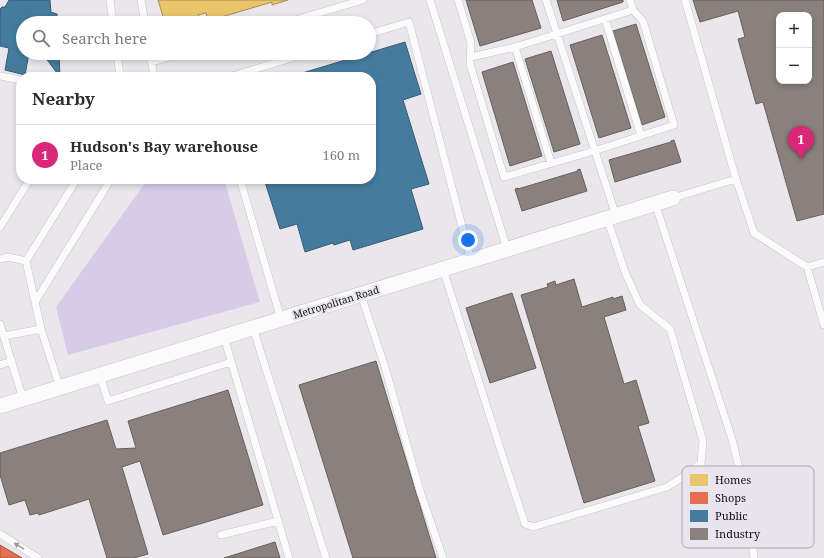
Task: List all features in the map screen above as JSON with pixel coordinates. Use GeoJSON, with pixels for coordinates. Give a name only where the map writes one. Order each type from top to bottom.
{"type":"FeatureCollection","features":[{"type":"Feature","properties":{"kind":"street","name":"Metropolitan Road"},"geometry":{"type":"LineString","coordinates":[[0,406],[673,198]]}},
{"type":"Feature","properties":{"kind":"lane"},"geometry":{"type":"LineString","coordinates":[[110,0],[112,16]]}},
{"type":"Feature","properties":{"kind":"lane"},"geometry":{"type":"LineString","coordinates":[[141,0],[144,16]]}},
{"type":"Feature","properties":{"kind":"lane"},"geometry":{"type":"LineString","coordinates":[[309,16],[363,0]]}},
{"type":"Feature","properties":{"kind":"lane"},"geometry":{"type":"LineString","coordinates":[[430,0],[507,249]]}},
{"type":"Feature","properties":{"kind":"lane"},"geometry":{"type":"LineString","coordinates":[[458,0],[471,43],[470,64],[504,177],[594,151],[674,125],[643,21],[633,10],[630,0]]}},
{"type":"Feature","properties":{"kind":"lane"},"geometry":{"type":"LineString","coordinates":[[546,0],[594,151],[626,272],[640,305],[670,329],[703,441],[701,463],[697,466]]}},
{"type":"Feature","properties":{"kind":"lane"},"geometry":{"type":"LineString","coordinates":[[685,0],[736,179],[754,233],[807,266],[824,326]]}},
{"type":"Feature","properties":{"kind":"lane"},"geometry":{"type":"LineString","coordinates":[[470,57],[515,47],[633,10]]}},
{"type":"Feature","properties":{"kind":"lane"},"geometry":{"type":"LineString","coordinates":[[605,19],[641,136]]}},
{"type":"Feature","properties":{"kind":"lane"},"geometry":{"type":"LineString","coordinates":[[376,32],[409,22],[471,261]]}},
{"type":"Feature","properties":{"kind":"lane"},"geometry":{"type":"LineString","coordinates":[[515,47],[551,163]]}},
{"type":"Feature","properties":{"kind":"lane"},"geometry":{"type":"LineString","coordinates":[[118,60],[119,72]]}},
{"type":"Feature","properties":{"kind":"lane"},"geometry":{"type":"LineString","coordinates":[[153,72],[152,62],[159,60]]}},
{"type":"Feature","properties":{"kind":"lane"},"geometry":{"type":"LineString","coordinates":[[245,72],[285,60]]}},
{"type":"Feature","properties":{"kind":"lane"},"geometry":{"type":"LineString","coordinates":[[0,76],[16,79]]}},
{"type":"Feature","properties":{"kind":"lane"},"geometry":{"type":"LineString","coordinates":[[673,198],[736,179]]}},
{"type":"Feature","properties":{"kind":"lane"},"geometry":{"type":"LineString","coordinates":[[0,227],[27,184]]}},
{"type":"Feature","properties":{"kind":"lane"},"geometry":{"type":"LineString","coordinates":[[60,388],[41,329],[26,261],[74,184]]}},
{"type":"Feature","properties":{"kind":"lane"},"geometry":{"type":"LineString","coordinates":[[35,302],[108,184]]}},
{"type":"Feature","properties":{"kind":"lane"},"geometry":{"type":"LineString","coordinates":[[241,184],[281,319]]}},
{"type":"Feature","properties":{"kind":"lane"},"geometry":{"type":"LineString","coordinates":[[655,204],[732,439],[739,466]]}},
{"type":"Feature","properties":{"kind":"lane"},"geometry":{"type":"LineString","coordinates":[[0,259],[8,257],[26,261]]}},
{"type":"Feature","properties":{"kind":"lane"},"geometry":{"type":"LineString","coordinates":[[807,266],[824,262]]}},
{"type":"Feature","properties":{"kind":"lane"},"geometry":{"type":"LineString","coordinates":[[443,269],[500,448],[526,524],[533,527],[667,487],[682,478]]}},
{"type":"Feature","properties":{"kind":"lane"},"geometry":{"type":"LineString","coordinates":[[361,294],[385,367],[420,491],[443,558]]}},
{"type":"Feature","properties":{"kind":"lane"},"geometry":{"type":"LineString","coordinates":[[0,324],[23,399]]}},
{"type":"Feature","properties":{"kind":"lane"},"geometry":{"type":"LineString","coordinates":[[253,328],[326,558]]}},
{"type":"Feature","properties":{"kind":"lane"},"geometry":{"type":"LineString","coordinates":[[4,336],[41,329]]}},
{"type":"Feature","properties":{"kind":"lane"},"geometry":{"type":"LineString","coordinates":[[224,337],[289,558]]}},
{"type":"Feature","properties":{"kind":"lane"},"geometry":{"type":"LineString","coordinates":[[0,365],[12,361]]}},
{"type":"Feature","properties":{"kind":"lane"},"geometry":{"type":"LineString","coordinates":[[100,376],[108,401],[231,362]]}},
{"type":"Feature","properties":{"kind":"lane"},"geometry":{"type":"LineString","coordinates":[[220,535],[278,521]]}},
{"type":"Feature","properties":{"kind":"lane"},"geometry":{"type":"LineString","coordinates":[[0,534],[38,558]]}},
{"type":"Feature","properties":{"kind":"lane"},"geometry":{"type":"LineString","coordinates":[[753,548],[754,558]]}},
{"type":"Feature","properties":{"kind":"shaded area"},"geometry":{"type":"Polygon","coordinates":[[[144,184],[225,184],[260,302],[68,355],[56,307],[144,184]]]}},
{"type":"Feature","properties":{"kind":"building: Homes"},"geometry":{"type":"Polygon","coordinates":[[[158,0],[288,0],[272,5],[272,2],[225,16],[207,16],[206,13],[198,16],[163,16],[158,0]]]}},
{"type":"Feature","properties":{"kind":"building: Shops"},"geometry":{"type":"Polygon","coordinates":[[[0,545],[22,558],[0,558],[0,545]]]}},
{"type":"Feature","properties":{"kind":"building: Public"},"geometry":{"type":"Polygon","coordinates":[[[9,0],[50,0],[51,12],[57,14],[57,16],[16,16],[16,60],[28,60],[26,72],[16,73],[5,70],[9,48],[0,46],[0,9],[5,7],[9,0]]]}},
{"type":"Feature","properties":{"kind":"building: Public"},"geometry":{"type":"Polygon","coordinates":[[[405,42],[421,94],[403,100],[429,184],[411,189],[423,229],[353,250],[350,240],[334,245],[333,243],[305,252],[297,224],[280,229],[266,184],[376,184],[376,72],[306,72],[345,60],[376,60],[376,51],[405,42]]]}},
{"type":"Feature","properties":{"kind":"building: Public"},"geometry":{"type":"Polygon","coordinates":[[[47,60],[59,60],[60,72],[56,72],[47,60]]]}},
{"type":"Feature","properties":{"kind":"building: Industry"},"geometry":{"type":"Polygon","coordinates":[[[466,0],[532,0],[541,28],[480,46],[466,0]]]}},
{"type":"Feature","properties":{"kind":"building: Industry"},"geometry":{"type":"Polygon","coordinates":[[[557,0],[623,0],[623,2],[563,21],[557,0]]]}},
{"type":"Feature","properties":{"kind":"building: Industry"},"geometry":{"type":"Polygon","coordinates":[[[693,0],[824,0],[824,214],[797,221],[763,102],[756,104],[738,39],[745,37],[738,11],[700,22],[693,0]]]}},
{"type":"Feature","properties":{"kind":"building: Industry"},"geometry":{"type":"Polygon","coordinates":[[[636,24],[665,117],[642,125],[613,31],[636,24]]]}},
{"type":"Feature","properties":{"kind":"building: Industry"},"geometry":{"type":"Polygon","coordinates":[[[602,35],[631,128],[599,138],[570,45],[602,35]]]}},
{"type":"Feature","properties":{"kind":"building: Industry"},"geometry":{"type":"Polygon","coordinates":[[[551,51],[580,144],[554,152],[525,59],[551,51]]]}},
{"type":"Feature","properties":{"kind":"building: Industry"},"geometry":{"type":"Polygon","coordinates":[[[513,62],[542,156],[510,166],[482,72],[513,62]]]}},
{"type":"Feature","properties":{"kind":"building: Industry"},"geometry":{"type":"Polygon","coordinates":[[[674,140],[681,162],[615,182],[609,160],[674,140]]]}},
{"type":"Feature","properties":{"kind":"building: Industry"},"geometry":{"type":"Polygon","coordinates":[[[580,169],[587,191],[522,211],[515,189],[578,171],[577,170],[580,169]]]}},
{"type":"Feature","properties":{"kind":"building: Industry"},"geometry":{"type":"Polygon","coordinates":[[[574,279],[582,307],[613,297],[613,299],[622,296],[626,310],[604,317],[624,384],[636,380],[649,423],[638,426],[655,481],[584,503],[521,295],[548,287],[547,284],[555,281],[556,285],[574,279]]]}},
{"type":"Feature","properties":{"kind":"building: Industry"},"geometry":{"type":"Polygon","coordinates":[[[512,293],[536,368],[490,383],[466,308],[512,293]]]}},
{"type":"Feature","properties":{"kind":"building: Industry"},"geometry":{"type":"Polygon","coordinates":[[[376,361],[436,558],[353,558],[299,385],[376,361]]]}},
{"type":"Feature","properties":{"kind":"building: Industry"},"geometry":{"type":"Polygon","coordinates":[[[228,390],[263,505],[163,535],[140,461],[122,467],[148,554],[134,558],[107,558],[89,499],[39,515],[38,513],[30,515],[25,500],[9,505],[0,475],[0,453],[107,420],[116,449],[136,448],[128,421],[228,390]]]}},
{"type":"Feature","properties":{"kind":"building: Industry"},"geometry":{"type":"Polygon","coordinates":[[[275,542],[280,558],[224,558],[275,542]]]}},
{"type":"Feature","properties":{"kind":"place","name":"Hudson's Bay warehouse"},"geometry":{"type":"Point","coordinates":[801,159]}}]}
